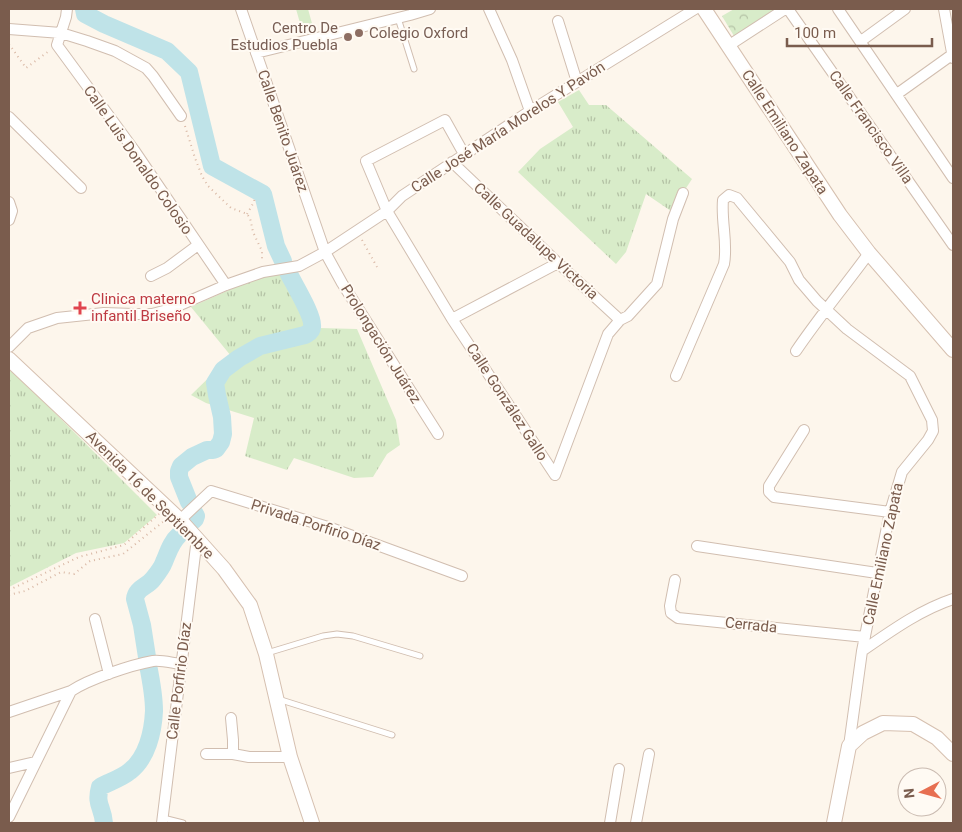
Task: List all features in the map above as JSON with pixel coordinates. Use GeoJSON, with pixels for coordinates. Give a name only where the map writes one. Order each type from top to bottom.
{"type":"FeatureCollection","features":[{"type":"Feature","properties":{"kind":"main road","name":"Calle Emiliano Zapata"},"geometry":{"type":"LineString","coordinates":[[704,9],[840,215],[869,253],[953,350]]}},
{"type":"Feature","properties":{"kind":"main road","name":"Avenida 16 de Septiembre"},"geometry":{"type":"LineString","coordinates":[[9,359],[197,538],[224,569],[250,605],[266,654],[290,757],[312,823]]}},
{"type":"Feature","properties":{"kind":"main road"},"geometry":{"type":"LineString","coordinates":[[834,823],[849,746],[863,733],[883,723],[913,724],[937,738],[953,754]]}},
{"type":"Feature","properties":{"kind":"street"},"geometry":{"type":"LineString","coordinates":[[57,45],[62,33],[67,9]]}},
{"type":"Feature","properties":{"kind":"street","name":"Calle Benito Juárez"},"geometry":{"type":"LineString","coordinates":[[241,9],[325,252]]}},
{"type":"Feature","properties":{"kind":"street"},"geometry":{"type":"LineString","coordinates":[[256,53],[398,18],[409,12],[430,9]]}},
{"type":"Feature","properties":{"kind":"street"},"geometry":{"type":"LineString","coordinates":[[489,9],[512,60],[530,110]]}},
{"type":"Feature","properties":{"kind":"street","name":"Calle José María Morelos Y Pavón"},"geometry":{"type":"LineString","coordinates":[[325,252],[387,211],[402,196],[530,110],[695,9]]}},
{"type":"Feature","properties":{"kind":"street"},"geometry":{"type":"LineString","coordinates":[[728,46],[787,9]]}},
{"type":"Feature","properties":{"kind":"street","name":"Calle Francisco Villa"},"geometry":{"type":"LineString","coordinates":[[787,9],[953,245]]}},
{"type":"Feature","properties":{"kind":"street"},"geometry":{"type":"LineString","coordinates":[[838,9],[953,178]]}},
{"type":"Feature","properties":{"kind":"street"},"geometry":{"type":"LineString","coordinates":[[861,41],[905,9]]}},
{"type":"Feature","properties":{"kind":"street"},"geometry":{"type":"LineString","coordinates":[[944,9],[950,20],[953,58]]}},
{"type":"Feature","properties":{"kind":"street"},"geometry":{"type":"LineString","coordinates":[[558,21],[577,82]]}},
{"type":"Feature","properties":{"kind":"street"},"geometry":{"type":"LineString","coordinates":[[9,28],[62,33],[115,51],[146,68],[154,76],[181,116]]}},
{"type":"Feature","properties":{"kind":"street","name":"Calle Luis Donaldo Colosio"},"geometry":{"type":"LineString","coordinates":[[57,45],[134,150],[226,285]]}},
{"type":"Feature","properties":{"kind":"street"},"geometry":{"type":"LineString","coordinates":[[897,94],[953,54]]}},
{"type":"Feature","properties":{"kind":"street"},"geometry":{"type":"LineString","coordinates":[[9,117],[81,188]]}},
{"type":"Feature","properties":{"kind":"street","name":"Calle González Gallo"},"geometry":{"type":"LineString","coordinates":[[464,154],[445,120],[366,161],[387,211],[452,319],[555,475],[608,334],[620,320]]}},
{"type":"Feature","properties":{"kind":"street","name":"Calle Guadalupe Victoria"},"geometry":{"type":"LineString","coordinates":[[452,162],[620,320]]}},
{"type":"Feature","properties":{"kind":"street"},"geometry":{"type":"LineString","coordinates":[[620,320],[628,316],[657,284],[673,219],[684,193]]}},
{"type":"Feature","properties":{"kind":"street","name":"Calle Emiliano Zapata"},"geometry":{"type":"LineString","coordinates":[[676,376],[724,264],[726,253],[722,211],[724,200],[729,195],[737,198],[790,262],[798,280],[825,310],[847,329],[910,376],[932,420],[933,431],[928,440],[902,472],[890,512],[862,651],[849,746]]}},
{"type":"Feature","properties":{"kind":"street"},"geometry":{"type":"LineString","coordinates":[[9,202],[12,211],[9,220]]}},
{"type":"Feature","properties":{"kind":"street"},"geometry":{"type":"LineString","coordinates":[[151,276],[166,268],[198,245]]}},
{"type":"Feature","properties":{"kind":"street"},"geometry":{"type":"LineString","coordinates":[[9,347],[28,328],[57,318],[104,313],[152,314],[172,309],[226,285],[263,272],[299,266],[325,252]]}},
{"type":"Feature","properties":{"kind":"street","name":"Prolongación Juárez"},"geometry":{"type":"LineString","coordinates":[[325,252],[342,283],[438,434]]}},
{"type":"Feature","properties":{"kind":"street"},"geometry":{"type":"LineString","coordinates":[[796,351],[869,253]]}},
{"type":"Feature","properties":{"kind":"street"},"geometry":{"type":"LineString","coordinates":[[452,319],[558,263]]}},
{"type":"Feature","properties":{"kind":"street"},"geometry":{"type":"LineString","coordinates":[[804,430],[769,486],[768,492],[774,497],[890,512]]}},
{"type":"Feature","properties":{"kind":"street","name":"Privada Porfirio Díaz"},"geometry":{"type":"LineString","coordinates":[[173,514],[211,491],[328,527],[462,576]]}},
{"type":"Feature","properties":{"kind":"street","name":"Calle Porfirio Díaz"},"geometry":{"type":"LineString","coordinates":[[162,821],[197,538]]}},
{"type":"Feature","properties":{"kind":"street"},"geometry":{"type":"LineString","coordinates":[[697,546],[877,573]]}},
{"type":"Feature","properties":{"kind":"street","name":"Cerrada"},"geometry":{"type":"LineString","coordinates":[[675,580],[670,606],[671,613],[678,618],[866,637]]}},
{"type":"Feature","properties":{"kind":"street"},"geometry":{"type":"LineString","coordinates":[[862,651],[906,622],[953,599]]}},
{"type":"Feature","properties":{"kind":"street"},"geometry":{"type":"LineString","coordinates":[[95,619],[109,674]]}},
{"type":"Feature","properties":{"kind":"street"},"geometry":{"type":"LineString","coordinates":[[9,712],[70,692],[109,674],[135,666],[155,661],[181,664]]}},
{"type":"Feature","properties":{"kind":"street"},"geometry":{"type":"LineString","coordinates":[[9,817],[70,692]]}},
{"type":"Feature","properties":{"kind":"street"},"geometry":{"type":"LineString","coordinates":[[231,718],[233,754]]}},
{"type":"Feature","properties":{"kind":"street"},"geometry":{"type":"LineString","coordinates":[[206,754],[290,757]]}},
{"type":"Feature","properties":{"kind":"street"},"geometry":{"type":"LineString","coordinates":[[636,823],[649,754]]}},
{"type":"Feature","properties":{"kind":"street"},"geometry":{"type":"LineString","coordinates":[[9,768],[35,762]]}},
{"type":"Feature","properties":{"kind":"street"},"geometry":{"type":"LineString","coordinates":[[610,823],[619,769]]}},
{"type":"Feature","properties":{"kind":"lane"},"geometry":{"type":"LineString","coordinates":[[398,18],[414,69]]}},
{"type":"Feature","properties":{"kind":"lane"},"geometry":{"type":"LineString","coordinates":[[266,654],[323,636],[337,634],[353,636],[420,656]]}},
{"type":"Feature","properties":{"kind":"lane"},"geometry":{"type":"LineString","coordinates":[[277,699],[392,735]]}},
{"type":"Feature","properties":{"kind":"lane"},"geometry":{"type":"LineString","coordinates":[[162,821],[183,823]]}},
{"type":"Feature","properties":{"kind":"path"},"geometry":{"type":"LineString","coordinates":[[9,44],[26,68],[57,45]]}},
{"type":"Feature","properties":{"kind":"path"},"geometry":{"type":"LineString","coordinates":[[181,116],[205,181],[218,197],[232,208],[247,214],[250,218],[253,232],[262,251],[263,272]]}},
{"type":"Feature","properties":{"kind":"path"},"geometry":{"type":"LineString","coordinates":[[247,214],[254,202],[255,196]]}},
{"type":"Feature","properties":{"kind":"path"},"geometry":{"type":"LineString","coordinates":[[357,231],[377,267]]}},
{"type":"Feature","properties":{"kind":"path"},"geometry":{"type":"LineString","coordinates":[[9,590],[79,558],[124,545],[173,514]]}},
{"type":"Feature","properties":{"kind":"path"},"geometry":{"type":"LineString","coordinates":[[9,595],[25,592],[61,572],[74,574],[90,561],[123,554],[173,514]]}},
{"type":"Feature","properties":{"kind":"green space"},"geometry":{"type":"Polygon","coordinates":[[[296,9],[308,9],[313,27],[302,30],[296,9]]]}},
{"type":"Feature","properties":{"kind":"green space"},"geometry":{"type":"Polygon","coordinates":[[[734,9],[775,9],[734,36],[722,16],[734,9]]]}},
{"type":"Feature","properties":{"kind":"green space"},"geometry":{"type":"Polygon","coordinates":[[[579,90],[589,105],[606,105],[692,179],[671,211],[646,194],[626,252],[616,264],[518,172],[540,149],[573,127],[558,102],[579,90]]]}},
{"type":"Feature","properties":{"kind":"green space"},"geometry":{"type":"Polygon","coordinates":[[[293,271],[319,328],[357,329],[396,420],[400,445],[387,454],[373,477],[354,478],[294,458],[287,470],[245,456],[254,418],[206,403],[191,395],[231,356],[191,307],[258,277],[293,271]]]}},
{"type":"Feature","properties":{"kind":"green space"},"geometry":{"type":"Polygon","coordinates":[[[9,367],[157,515],[124,543],[76,553],[9,587],[9,367]]]}},
{"type":"Feature","properties":{"kind":"waterway"},"geometry":{"type":"LineString","coordinates":[[84,9],[85,14],[104,24],[167,51],[189,72],[212,166],[263,194],[276,246],[283,261]]}},
{"type":"Feature","properties":{"kind":"waterway"},"geometry":{"type":"LineString","coordinates":[[189,502],[179,477],[179,471],[181,466],[192,457],[207,450],[216,449],[221,442],[223,434],[222,417],[215,383],[223,370],[260,346],[305,335],[311,330],[312,322],[310,315],[288,272]]}},
{"type":"Feature","properties":{"kind":"waterway"},"geometry":{"type":"LineString","coordinates":[[192,509],[196,516],[193,521]]}},
{"type":"Feature","properties":{"kind":"waterway"},"geometry":{"type":"LineString","coordinates":[[147,657],[142,625],[135,599],[136,595],[137,592],[151,582],[159,571],[172,544],[179,535]]}},
{"type":"Feature","properties":{"kind":"waterway"},"geometry":{"type":"LineString","coordinates":[[104,823],[98,798],[100,787],[123,776],[136,766],[148,744],[154,705],[148,665]]}},
{"type":"Feature","properties":{"kind":"place","name":"Colegio Oxford"},"geometry":{"type":"Point","coordinates":[359,33]}},
{"type":"Feature","properties":{"kind":"place","name":"Centro De Estudios Puebla"},"geometry":{"type":"Point","coordinates":[348,37]}},
{"type":"Feature","properties":{"kind":"place","name":"Clinica materno infantil Briseño"},"geometry":{"type":"Point","coordinates":[80,308]}}]}
